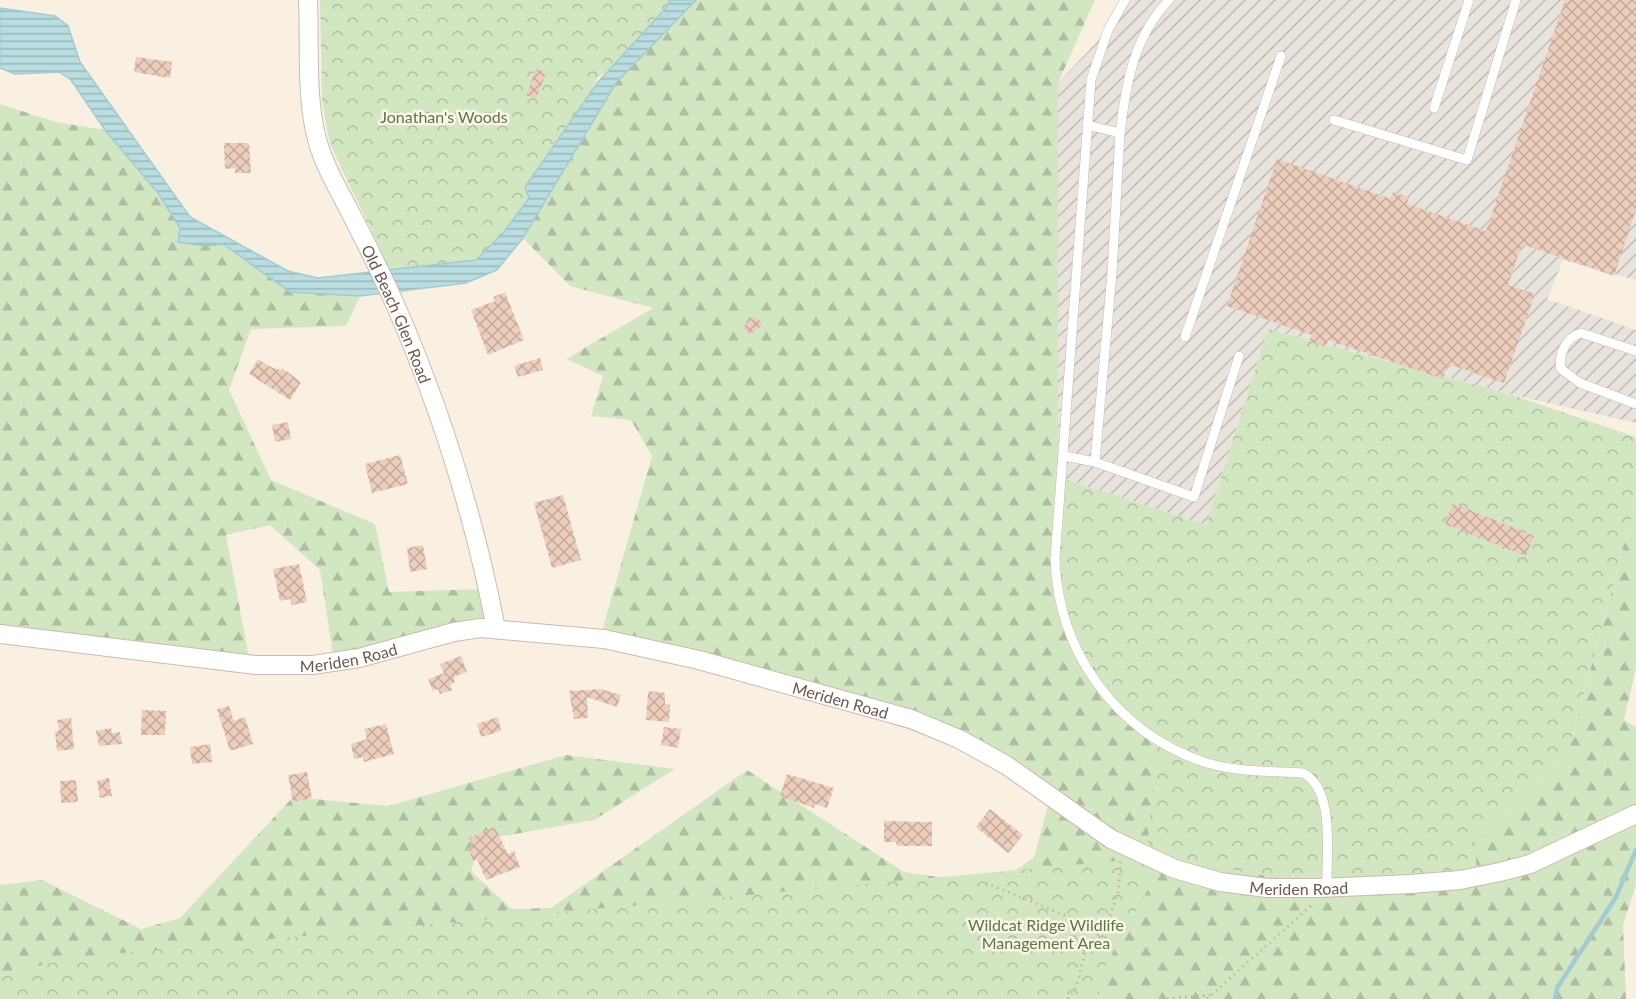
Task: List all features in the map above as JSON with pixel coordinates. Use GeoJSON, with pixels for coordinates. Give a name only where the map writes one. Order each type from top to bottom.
{"type":"FeatureCollection","features":[{"type":"Feature","properties":{"kind":"street","name":"Old Beach Glen Road"},"geometry":{"type":"LineString","coordinates":[[308,0],[311,94],[316,133],[327,168],[395,306],[420,367],[452,460],[489,594],[496,629]]}},
{"type":"Feature","properties":{"kind":"street","name":"Meriden Road"},"geometry":{"type":"LineString","coordinates":[[0,634],[256,665],[313,665],[359,658],[454,632],[496,629],[604,639],[655,649],[911,719],[959,739],[1006,765],[1111,839],[1175,869],[1220,882],[1267,888],[1460,880],[1500,872],[1539,861],[1636,814]]}},
{"type":"Feature","properties":{"kind":"lane"},"geometry":{"type":"LineString","coordinates":[[1125,0],[1108,30],[1094,69],[1087,125],[1056,579],[1066,627],[1084,666],[1110,700],[1135,724],[1186,754],[1226,767],[1303,773],[1311,778],[1319,786],[1325,801],[1329,887]]}},
{"type":"Feature","properties":{"kind":"lane"},"geometry":{"type":"LineString","coordinates":[[1095,462],[1125,90],[1132,58],[1147,28],[1169,0]]}},
{"type":"Feature","properties":{"kind":"lane"},"geometry":{"type":"LineString","coordinates":[[1434,108],[1469,0]]}},
{"type":"Feature","properties":{"kind":"lane"},"geometry":{"type":"LineString","coordinates":[[1334,120],[1467,160],[1516,0]]}},
{"type":"Feature","properties":{"kind":"lane"},"geometry":{"type":"LineString","coordinates":[[1185,337],[1281,56]]}},
{"type":"Feature","properties":{"kind":"lane"},"geometry":{"type":"LineString","coordinates":[[1087,125],[1120,133]]}},
{"type":"Feature","properties":{"kind":"lane"},"geometry":{"type":"LineString","coordinates":[[1636,351],[1581,333],[1569,340],[1560,362],[1561,369],[1580,383],[1636,404]]}},
{"type":"Feature","properties":{"kind":"lane"},"geometry":{"type":"LineString","coordinates":[[1064,456],[1095,462],[1194,497],[1239,356]]}},
{"type":"Feature","properties":{"kind":"path"},"geometry":{"type":"LineString","coordinates":[[1068,999],[1076,987],[1087,945],[1106,927],[1118,893],[1121,857],[1111,839]]}},
{"type":"Feature","properties":{"kind":"path"},"geometry":{"type":"LineString","coordinates":[[986,884],[1089,925],[1106,927]]}},
{"type":"Feature","properties":{"kind":"path"},"geometry":{"type":"LineString","coordinates":[[1161,999],[1208,997],[1251,962],[1329,887]]}},
{"type":"Feature","properties":{"kind":"shaded area"},"geometry":{"type":"Polygon","coordinates":[[[1127,0],[1636,0],[1636,280],[1563,260],[1547,299],[1636,330],[1636,423],[1509,394],[1268,329],[1206,525],[1058,477],[1058,83],[1097,42],[1127,0]]]}},
{"type":"Feature","properties":{"kind":"green space","name":"Jonathan's Woods"},"geometry":{"type":"Polygon","coordinates":[[[320,0],[676,0],[630,57],[598,77],[570,139],[493,248],[455,273],[397,285],[330,144],[322,102],[320,0]]]}},
{"type":"Feature","properties":{"kind":"green space"},"geometry":{"type":"Polygon","coordinates":[[[696,0],[1095,0],[1058,83],[1058,477],[1064,631],[1156,740],[1475,840],[1567,756],[1636,500],[1636,668],[1624,720],[1636,727],[1636,885],[1623,925],[1626,999],[0,999],[0,885],[42,880],[141,929],[180,918],[293,797],[388,806],[566,755],[675,769],[594,820],[481,840],[471,871],[512,909],[551,908],[747,770],[904,872],[995,885],[1034,857],[1050,798],[972,750],[723,669],[600,638],[652,456],[631,420],[591,416],[603,376],[566,359],[653,308],[570,286],[523,238],[616,83],[696,0]]]}},
{"type":"Feature","properties":{"kind":"green space"},"geometry":{"type":"Polygon","coordinates":[[[0,104],[56,122],[105,130],[158,193],[180,228],[205,246],[223,243],[290,292],[360,296],[346,326],[251,329],[229,390],[271,480],[375,524],[389,592],[486,589],[491,627],[334,661],[320,570],[270,525],[226,535],[250,663],[0,635],[0,104]]]}},
{"type":"Feature","properties":{"kind":"green space"},"geometry":{"type":"Polygon","coordinates":[[[1268,329],[1509,394],[1636,437],[1636,500],[1567,756],[1475,840],[1477,876],[1331,887],[1147,855],[1156,740],[1064,631],[1058,477],[1206,525],[1268,329]]]}},
{"type":"Feature","properties":{"kind":"green space","name":"Wildcat Ridge Wildlife Management Area"},"geometry":{"type":"Polygon","coordinates":[[[1115,861],[1153,880],[1094,988],[1108,999],[0,999],[0,975],[76,957],[1115,861]]]}},
{"type":"Feature","properties":{"kind":"water"},"geometry":{"type":"Polygon","coordinates":[[[670,0],[696,0],[616,83],[523,238],[497,270],[466,283],[360,296],[290,292],[223,244],[205,246],[178,242],[180,228],[158,193],[105,130],[71,80],[59,72],[15,74],[0,68],[0,8],[55,16],[68,26],[80,62],[190,217],[288,271],[318,278],[476,260],[504,232],[529,198],[525,187],[598,82],[665,9],[670,0]]]}},
{"type":"Feature","properties":{"kind":"building"},"geometry":{"type":"Polygon","coordinates":[[[1565,0],[1636,0],[1636,210],[1614,276],[1522,244],[1508,285],[1535,294],[1504,383],[1448,364],[1443,379],[1328,340],[1326,347],[1310,341],[1312,335],[1227,306],[1277,159],[1391,199],[1393,192],[1409,197],[1407,204],[1486,231],[1565,0]]]}},
{"type":"Feature","properties":{"kind":"building"},"geometry":{"type":"Polygon","coordinates":[[[136,57],[172,62],[170,78],[134,72],[136,57]]]}},
{"type":"Feature","properties":{"kind":"building"},"geometry":{"type":"Polygon","coordinates":[[[536,69],[546,73],[536,99],[526,95],[536,69]]]}},
{"type":"Feature","properties":{"kind":"building"},"geometry":{"type":"Polygon","coordinates":[[[224,143],[249,143],[251,173],[235,173],[235,168],[225,169],[224,143]]]}},
{"type":"Feature","properties":{"kind":"building"},"geometry":{"type":"Polygon","coordinates":[[[505,292],[524,340],[488,355],[471,310],[495,301],[493,297],[505,292]]]}},
{"type":"Feature","properties":{"kind":"building"},"geometry":{"type":"Polygon","coordinates":[[[755,316],[763,324],[750,335],[743,327],[755,316]]]}},
{"type":"Feature","properties":{"kind":"building"},"geometry":{"type":"Polygon","coordinates":[[[540,358],[543,370],[518,377],[514,366],[540,358]]]}},
{"type":"Feature","properties":{"kind":"building"},"geometry":{"type":"Polygon","coordinates":[[[258,359],[271,367],[281,370],[282,368],[301,382],[290,400],[249,374],[258,359]]]}},
{"type":"Feature","properties":{"kind":"building"},"geometry":{"type":"Polygon","coordinates":[[[288,422],[291,439],[275,442],[272,425],[288,422]]]}},
{"type":"Feature","properties":{"kind":"building"},"geometry":{"type":"Polygon","coordinates":[[[400,455],[408,484],[372,493],[365,464],[400,455]]]}},
{"type":"Feature","properties":{"kind":"building"},"geometry":{"type":"Polygon","coordinates":[[[563,495],[581,560],[552,568],[534,503],[563,495]]]}},
{"type":"Feature","properties":{"kind":"building"},"geometry":{"type":"Polygon","coordinates":[[[1453,503],[1534,536],[1526,556],[1445,524],[1453,503]]]}},
{"type":"Feature","properties":{"kind":"building"},"geometry":{"type":"Polygon","coordinates":[[[423,545],[427,569],[410,572],[407,548],[423,545]]]}},
{"type":"Feature","properties":{"kind":"building"},"geometry":{"type":"Polygon","coordinates":[[[299,564],[307,602],[292,605],[290,599],[280,601],[273,569],[299,564]]]}},
{"type":"Feature","properties":{"kind":"building"},"geometry":{"type":"Polygon","coordinates":[[[461,656],[467,672],[454,677],[455,682],[450,685],[452,690],[440,694],[438,689],[433,691],[428,679],[444,673],[440,664],[461,656]]]}},
{"type":"Feature","properties":{"kind":"building"},"geometry":{"type":"Polygon","coordinates":[[[601,689],[621,695],[617,707],[587,697],[588,718],[574,719],[569,691],[601,689]]]}},
{"type":"Feature","properties":{"kind":"building"},"geometry":{"type":"Polygon","coordinates":[[[648,691],[665,693],[665,704],[670,705],[669,722],[646,720],[648,691]]]}},
{"type":"Feature","properties":{"kind":"building"},"geometry":{"type":"Polygon","coordinates":[[[229,706],[234,721],[245,717],[253,744],[230,751],[217,709],[229,706]]]}},
{"type":"Feature","properties":{"kind":"building"},"geometry":{"type":"Polygon","coordinates":[[[142,710],[166,711],[165,735],[141,735],[142,710]]]}},
{"type":"Feature","properties":{"kind":"building"},"geometry":{"type":"Polygon","coordinates":[[[498,717],[501,731],[481,737],[477,724],[498,717]]]}},
{"type":"Feature","properties":{"kind":"building"},"geometry":{"type":"Polygon","coordinates":[[[71,718],[74,749],[57,751],[55,731],[59,731],[57,720],[71,718]]]}},
{"type":"Feature","properties":{"kind":"building"},"geometry":{"type":"Polygon","coordinates":[[[386,724],[394,754],[364,762],[363,757],[354,759],[351,744],[367,739],[364,729],[386,724]]]}},
{"type":"Feature","properties":{"kind":"building"},"geometry":{"type":"Polygon","coordinates":[[[664,727],[681,729],[678,748],[661,745],[664,727]]]}},
{"type":"Feature","properties":{"kind":"building"},"geometry":{"type":"Polygon","coordinates":[[[111,728],[112,733],[120,732],[122,744],[99,746],[96,731],[111,728]]]}},
{"type":"Feature","properties":{"kind":"building"},"geometry":{"type":"Polygon","coordinates":[[[210,744],[212,762],[192,764],[190,747],[210,744]]]}},
{"type":"Feature","properties":{"kind":"building"},"geometry":{"type":"Polygon","coordinates":[[[307,772],[312,798],[293,802],[288,775],[307,772]]]}},
{"type":"Feature","properties":{"kind":"building"},"geometry":{"type":"Polygon","coordinates":[[[787,774],[834,788],[827,808],[815,804],[814,808],[780,796],[787,774]]]}},
{"type":"Feature","properties":{"kind":"building"},"geometry":{"type":"Polygon","coordinates":[[[109,778],[112,796],[100,798],[97,781],[109,778]]]}},
{"type":"Feature","properties":{"kind":"building"},"geometry":{"type":"Polygon","coordinates":[[[76,780],[78,802],[61,803],[60,781],[76,780]]]}},
{"type":"Feature","properties":{"kind":"building"},"geometry":{"type":"Polygon","coordinates":[[[990,809],[1023,835],[1008,853],[976,827],[990,809]]]}},
{"type":"Feature","properties":{"kind":"building"},"geometry":{"type":"Polygon","coordinates":[[[884,821],[932,822],[932,846],[897,846],[896,842],[884,842],[884,821]]]}},
{"type":"Feature","properties":{"kind":"building"},"geometry":{"type":"Polygon","coordinates":[[[495,827],[508,854],[514,851],[520,867],[486,880],[477,859],[473,861],[468,848],[472,847],[469,838],[495,827]]]}},
{"type":"Feature","properties":{"kind":"waterway"},"geometry":{"type":"LineString","coordinates":[[1555,999],[1557,988],[1616,897],[1636,850]]}}]}
